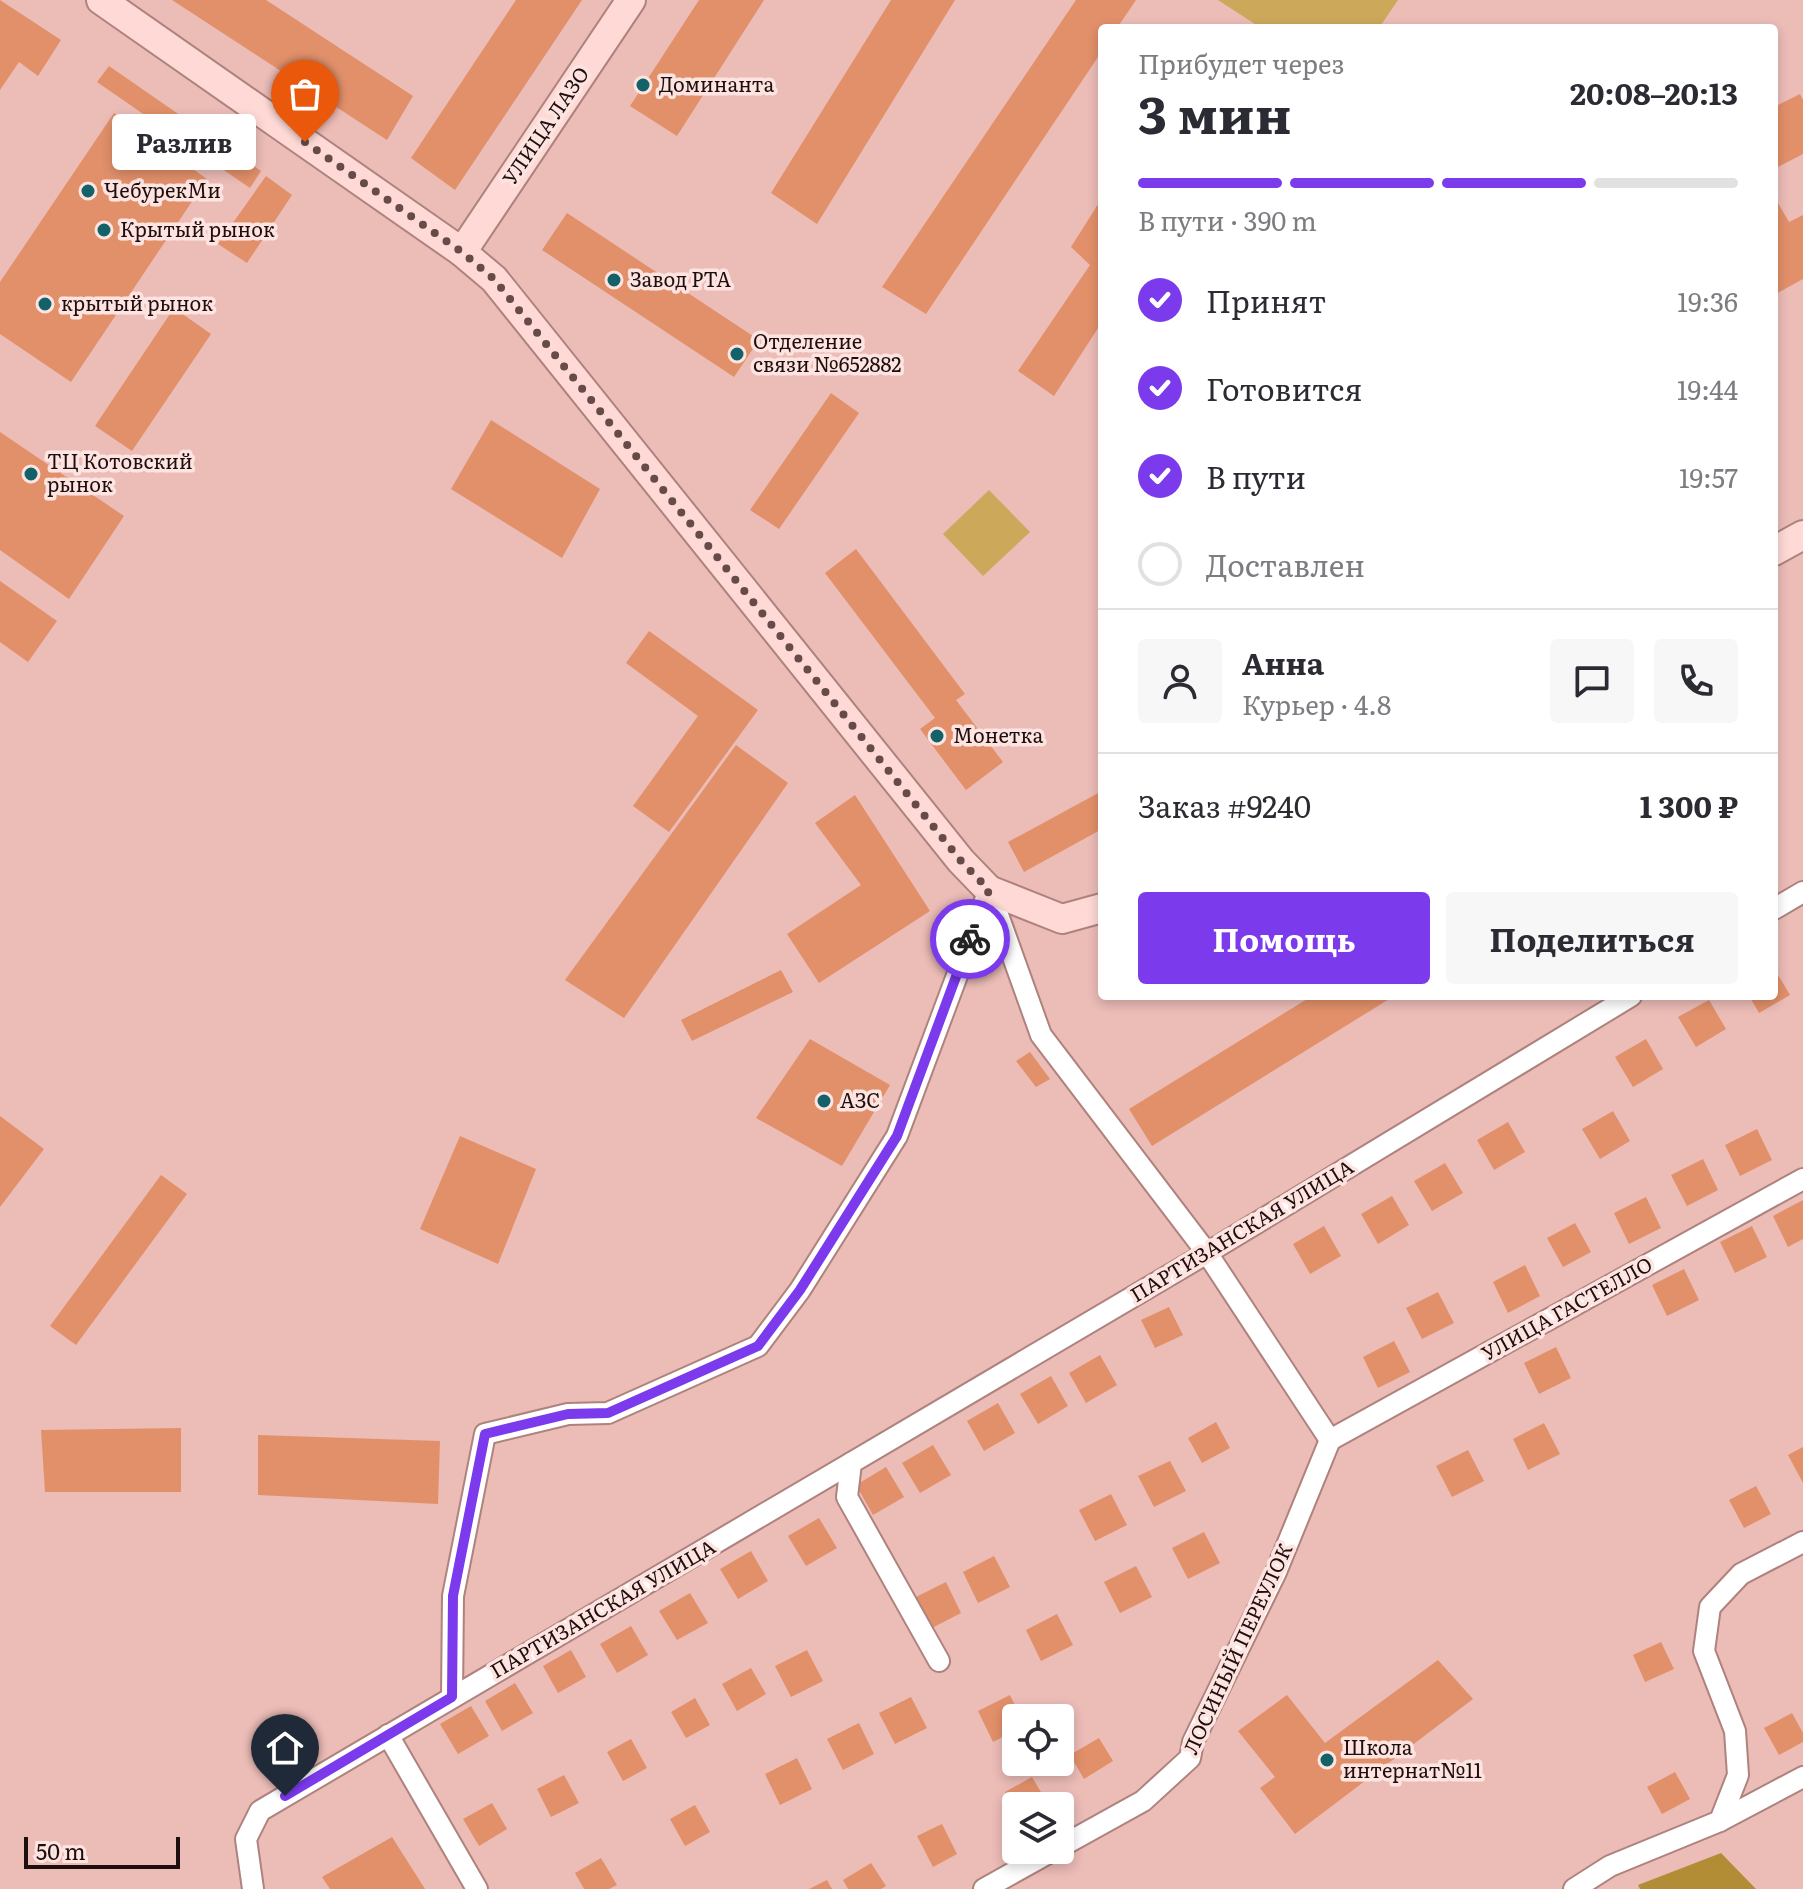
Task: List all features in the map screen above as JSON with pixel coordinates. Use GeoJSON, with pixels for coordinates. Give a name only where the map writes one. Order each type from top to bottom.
{"type":"FeatureCollection","features":[{"type":"Feature","properties":{"kind":"main road"},"geometry":{"type":"LineString","coordinates":[[101,0],[462,252],[494,279],[961,861],[989,890],[1062,919],[1098,909]]}},
{"type":"Feature","properties":{"kind":"main road","name":"УЛИЦА ЛАЗО"},"geometry":{"type":"LineString","coordinates":[[462,252],[631,0]]}},
{"type":"Feature","properties":{"kind":"main road"},"geometry":{"type":"LineString","coordinates":[[1778,549],[1803,535]]}},
{"type":"Feature","properties":{"kind":"street"},"geometry":{"type":"LineString","coordinates":[[989,890],[1041,1035],[1207,1253],[1330,1440]]}},
{"type":"Feature","properties":{"kind":"street"},"geometry":{"type":"LineString","coordinates":[[452,1697],[453,1596],[485,1434],[568,1414],[608,1413],[758,1346],[800,1290],[897,1136],[989,890]]}},
{"type":"Feature","properties":{"kind":"street"},"geometry":{"type":"LineString","coordinates":[[1778,907],[1803,892]]}},
{"type":"Feature","properties":{"kind":"street","name":"ПАРТИЗАНСКАЯ УЛИЦА"},"geometry":{"type":"LineString","coordinates":[[253,1889],[246,1839],[260,1811],[1207,1253],[1624,1000]]}},
{"type":"Feature","properties":{"kind":"street","name":"УЛИЦА ГАСТЕЛЛО"},"geometry":{"type":"LineString","coordinates":[[1330,1440],[1803,1179]]}},
{"type":"Feature","properties":{"kind":"street","name":"ЛОСИНЫЙ ПЕРЕУЛОК"},"geometry":{"type":"LineString","coordinates":[[1074,1839],[1143,1801],[1190,1758],[1193,1742],[1276,1572],[1330,1440]]}},
{"type":"Feature","properties":{"kind":"street"},"geometry":{"type":"LineString","coordinates":[[851,1463],[847,1497],[939,1661]]}},
{"type":"Feature","properties":{"kind":"street"},"geometry":{"type":"LineString","coordinates":[[1720,1821],[1738,1775],[1735,1731],[1704,1651],[1710,1607],[1741,1574],[1803,1542]]}},
{"type":"Feature","properties":{"kind":"street"},"geometry":{"type":"LineString","coordinates":[[388,1735],[477,1889]]}},
{"type":"Feature","properties":{"kind":"street"},"geometry":{"type":"LineString","coordinates":[[1574,1889],[1610,1866],[1720,1821],[1803,1777]]}},
{"type":"Feature","properties":{"kind":"street"},"geometry":{"type":"LineString","coordinates":[[984,1889],[1029,1864]]}},
{"type":"Feature","properties":{"kind":"shaded area"},"geometry":{"type":"Polygon","coordinates":[[[1218,0],[1398,0],[1382,24],[1255,24],[1218,0]]]}},
{"type":"Feature","properties":{"kind":"shaded area"},"geometry":{"type":"Polygon","coordinates":[[[989,490],[1030,532],[983,576],[943,534],[989,490]]]}},
{"type":"Feature","properties":{"kind":"shaded area"},"geometry":{"type":"Polygon","coordinates":[[[1721,1853],[1756,1889],[1640,1889],[1638,1885],[1721,1853]]]}},
{"type":"Feature","properties":{"kind":"building"},"geometry":{"type":"Polygon","coordinates":[[[0,0],[61,40],[38,76],[19,62],[0,90],[0,0]]]}},
{"type":"Feature","properties":{"kind":"building"},"geometry":{"type":"Polygon","coordinates":[[[172,0],[266,0],[413,96],[387,140],[172,0]]]}},
{"type":"Feature","properties":{"kind":"building"},"geometry":{"type":"Polygon","coordinates":[[[516,0],[582,0],[455,190],[411,158],[516,0]]]}},
{"type":"Feature","properties":{"kind":"building"},"geometry":{"type":"Polygon","coordinates":[[[699,0],[764,0],[677,136],[630,106],[699,0]]]}},
{"type":"Feature","properties":{"kind":"building"},"geometry":{"type":"Polygon","coordinates":[[[891,0],[955,0],[817,224],[771,193],[891,0]]]}},
{"type":"Feature","properties":{"kind":"building"},"geometry":{"type":"Polygon","coordinates":[[[1076,0],[1136,0],[1120,24],[1098,24],[1098,57],[926,314],[882,287],[1076,0]]]}},
{"type":"Feature","properties":{"kind":"building"},"geometry":{"type":"Polygon","coordinates":[[[109,66],[187,120],[175,136],[97,82],[109,66]]]}},
{"type":"Feature","properties":{"kind":"building"},"geometry":{"type":"Polygon","coordinates":[[[1800,94],[1803,100],[1803,154],[1778,167],[1778,105],[1800,94]]]}},
{"type":"Feature","properties":{"kind":"building","name":"Крытый рынок"},"geometry":{"type":"Polygon","coordinates":[[[114,113],[207,179],[71,382],[0,334],[0,282],[114,113]]]}},
{"type":"Feature","properties":{"kind":"building"},"geometry":{"type":"Polygon","coordinates":[[[194,124],[261,171],[250,188],[181,141],[194,124]]]}},
{"type":"Feature","properties":{"kind":"building"},"geometry":{"type":"Polygon","coordinates":[[[266,176],[292,195],[247,263],[218,244],[266,176]]]}},
{"type":"Feature","properties":{"kind":"building"},"geometry":{"type":"Polygon","coordinates":[[[1778,203],[1789,222],[1803,215],[1803,279],[1778,293],[1778,203]]]}},
{"type":"Feature","properties":{"kind":"building"},"geometry":{"type":"Polygon","coordinates":[[[1098,204],[1098,328],[1054,396],[1018,371],[1090,265],[1071,247],[1098,204]]]}},
{"type":"Feature","properties":{"kind":"building"},"geometry":{"type":"Polygon","coordinates":[[[567,213],[759,340],[734,377],[542,250],[567,213]]]}},
{"type":"Feature","properties":{"kind":"building"},"geometry":{"type":"Polygon","coordinates":[[[174,308],[211,334],[132,451],[95,426],[174,308]]]}},
{"type":"Feature","properties":{"kind":"building"},"geometry":{"type":"Polygon","coordinates":[[[831,393],[859,413],[779,529],[750,510],[831,393]]]}},
{"type":"Feature","properties":{"kind":"building"},"geometry":{"type":"Polygon","coordinates":[[[491,420],[600,489],[562,558],[451,489],[491,420]]]}},
{"type":"Feature","properties":{"kind":"building","name":"ТЦ Котовский рынок"},"geometry":{"type":"Polygon","coordinates":[[[0,432],[124,516],[69,599],[0,550],[0,432]]]}},
{"type":"Feature","properties":{"kind":"building"},"geometry":{"type":"Polygon","coordinates":[[[856,549],[965,694],[956,700],[1003,762],[966,790],[920,729],[935,718],[825,573],[856,549]]]}},
{"type":"Feature","properties":{"kind":"building"},"geometry":{"type":"Polygon","coordinates":[[[0,581],[57,621],[28,662],[0,642],[0,581]]]}},
{"type":"Feature","properties":{"kind":"building"},"geometry":{"type":"Polygon","coordinates":[[[649,631],[758,710],[669,832],[633,806],[698,716],[626,663],[649,631]]]}},
{"type":"Feature","properties":{"kind":"building"},"geometry":{"type":"Polygon","coordinates":[[[736,745],[788,783],[624,1018],[565,980],[736,745]]]}},
{"type":"Feature","properties":{"kind":"building"},"geometry":{"type":"Polygon","coordinates":[[[1098,793],[1098,831],[1024,872],[1008,842],[1098,793]]]}},
{"type":"Feature","properties":{"kind":"building"},"geometry":{"type":"Polygon","coordinates":[[[855,795],[930,911],[819,983],[787,934],[861,885],[815,823],[855,795]]]}},
{"type":"Feature","properties":{"kind":"building"},"geometry":{"type":"Polygon","coordinates":[[[781,970],[793,992],[692,1041],[681,1020],[781,970]]]}},
{"type":"Feature","properties":{"kind":"building"},"geometry":{"type":"Polygon","coordinates":[[[1778,975],[1790,995],[1759,1013],[1751,1000],[1778,1000],[1778,975]]]}},
{"type":"Feature","properties":{"kind":"building"},"geometry":{"type":"Polygon","coordinates":[[[1306,1000],[1388,1000],[1152,1146],[1129,1109],[1306,1000]]]}},
{"type":"Feature","properties":{"kind":"building"},"geometry":{"type":"Polygon","coordinates":[[[1709,1000],[1726,1029],[1696,1047],[1678,1017],[1709,1000]]]}},
{"type":"Feature","properties":{"kind":"building","name":"АЗС"},"geometry":{"type":"Polygon","coordinates":[[[810,1039],[890,1085],[842,1166],[756,1118],[810,1039]]]}},
{"type":"Feature","properties":{"kind":"building"},"geometry":{"type":"Polygon","coordinates":[[[1646,1039],[1663,1069],[1633,1087],[1615,1057],[1646,1039]]]}},
{"type":"Feature","properties":{"kind":"building"},"geometry":{"type":"Polygon","coordinates":[[[1030,1052],[1050,1079],[1036,1087],[1016,1061],[1030,1052]]]}},
{"type":"Feature","properties":{"kind":"building"},"geometry":{"type":"Polygon","coordinates":[[[1613,1111],[1630,1141],[1600,1159],[1582,1129],[1613,1111]]]}},
{"type":"Feature","properties":{"kind":"building"},"geometry":{"type":"Polygon","coordinates":[[[0,1116],[44,1149],[0,1207],[0,1116]]]}},
{"type":"Feature","properties":{"kind":"building"},"geometry":{"type":"Polygon","coordinates":[[[1508,1122],[1525,1152],[1494,1170],[1477,1140],[1508,1122]]]}},
{"type":"Feature","properties":{"kind":"building"},"geometry":{"type":"Polygon","coordinates":[[[1757,1129],[1772,1160],[1740,1176],[1725,1145],[1757,1129]]]}},
{"type":"Feature","properties":{"kind":"building"},"geometry":{"type":"Polygon","coordinates":[[[460,1136],[536,1169],[498,1264],[420,1229],[460,1136]]]}},
{"type":"Feature","properties":{"kind":"building"},"geometry":{"type":"Polygon","coordinates":[[[1703,1159],[1718,1190],[1687,1206],[1671,1175],[1703,1159]]]}},
{"type":"Feature","properties":{"kind":"building"},"geometry":{"type":"Polygon","coordinates":[[[1445,1163],[1463,1193],[1432,1211],[1414,1181],[1445,1163]]]}},
{"type":"Feature","properties":{"kind":"building"},"geometry":{"type":"Polygon","coordinates":[[[161,1175],[187,1194],[76,1345],[50,1326],[161,1175]]]}},
{"type":"Feature","properties":{"kind":"building"},"geometry":{"type":"Polygon","coordinates":[[[1392,1196],[1409,1225],[1378,1244],[1361,1214],[1392,1196]]]}},
{"type":"Feature","properties":{"kind":"building"},"geometry":{"type":"Polygon","coordinates":[[[1646,1197],[1661,1228],[1629,1244],[1614,1213],[1646,1197]]]}},
{"type":"Feature","properties":{"kind":"building"},"geometry":{"type":"Polygon","coordinates":[[[1803,1200],[1803,1239],[1788,1247],[1773,1216],[1803,1200]]]}},
{"type":"Feature","properties":{"kind":"building"},"geometry":{"type":"Polygon","coordinates":[[[1575,1223],[1591,1252],[1563,1267],[1547,1238],[1575,1223]]]}},
{"type":"Feature","properties":{"kind":"building"},"geometry":{"type":"Polygon","coordinates":[[[1324,1226],[1341,1256],[1310,1274],[1293,1244],[1324,1226]]]}},
{"type":"Feature","properties":{"kind":"building"},"geometry":{"type":"Polygon","coordinates":[[[1752,1226],[1767,1257],[1735,1273],[1720,1242],[1752,1226]]]}},
{"type":"Feature","properties":{"kind":"building"},"geometry":{"type":"Polygon","coordinates":[[[1525,1265],[1540,1296],[1508,1313],[1493,1282],[1525,1265]]]}},
{"type":"Feature","properties":{"kind":"building"},"geometry":{"type":"Polygon","coordinates":[[[1684,1269],[1699,1300],[1667,1316],[1652,1285],[1684,1269]]]}},
{"type":"Feature","properties":{"kind":"building"},"geometry":{"type":"Polygon","coordinates":[[[1438,1292],[1454,1323],[1422,1339],[1406,1308],[1438,1292]]]}},
{"type":"Feature","properties":{"kind":"building"},"geometry":{"type":"Polygon","coordinates":[[[1169,1307],[1183,1335],[1155,1348],[1141,1320],[1169,1307]]]}},
{"type":"Feature","properties":{"kind":"building"},"geometry":{"type":"Polygon","coordinates":[[[1394,1341],[1410,1372],[1378,1388],[1363,1357],[1394,1341]]]}},
{"type":"Feature","properties":{"kind":"building"},"geometry":{"type":"Polygon","coordinates":[[[1556,1347],[1571,1378],[1539,1394],[1524,1363],[1556,1347]]]}},
{"type":"Feature","properties":{"kind":"building"},"geometry":{"type":"Polygon","coordinates":[[[1100,1355],[1117,1385],[1086,1403],[1069,1373],[1100,1355]]]}},
{"type":"Feature","properties":{"kind":"building"},"geometry":{"type":"Polygon","coordinates":[[[1051,1376],[1068,1406],[1038,1424],[1020,1394],[1051,1376]]]}},
{"type":"Feature","properties":{"kind":"building"},"geometry":{"type":"Polygon","coordinates":[[[998,1403],[1015,1433],[984,1451],[967,1421],[998,1403]]]}},
{"type":"Feature","properties":{"kind":"building"},"geometry":{"type":"Polygon","coordinates":[[[1216,1422],[1230,1448],[1202,1463],[1188,1438],[1216,1422]]]}},
{"type":"Feature","properties":{"kind":"building"},"geometry":{"type":"Polygon","coordinates":[[[1544,1423],[1560,1454],[1528,1470],[1513,1439],[1544,1423]]]}},
{"type":"Feature","properties":{"kind":"building"},"geometry":{"type":"Polygon","coordinates":[[[181,1428],[181,1492],[45,1492],[41,1430],[181,1428]]]}},
{"type":"Feature","properties":{"kind":"building"},"geometry":{"type":"Polygon","coordinates":[[[258,1435],[440,1441],[438,1504],[258,1495],[258,1435]]]}},
{"type":"Feature","properties":{"kind":"building"},"geometry":{"type":"Polygon","coordinates":[[[933,1445],[951,1475],[920,1493],[902,1463],[933,1445]]]}},
{"type":"Feature","properties":{"kind":"building"},"geometry":{"type":"Polygon","coordinates":[[[1803,1447],[1803,1483],[1788,1455],[1803,1447]]]}},
{"type":"Feature","properties":{"kind":"building"},"geometry":{"type":"Polygon","coordinates":[[[1468,1450],[1484,1481],[1452,1497],[1436,1466],[1468,1450]]]}},
{"type":"Feature","properties":{"kind":"building"},"geometry":{"type":"Polygon","coordinates":[[[1170,1461],[1186,1491],[1154,1507],[1138,1476],[1170,1461]]]}},
{"type":"Feature","properties":{"kind":"building"},"geometry":{"type":"Polygon","coordinates":[[[886,1467],[904,1497],[873,1515],[856,1485],[886,1467]]]}},
{"type":"Feature","properties":{"kind":"building"},"geometry":{"type":"Polygon","coordinates":[[[1756,1486],[1771,1514],[1744,1528],[1729,1500],[1756,1486]]]}},
{"type":"Feature","properties":{"kind":"building"},"geometry":{"type":"Polygon","coordinates":[[[1111,1494],[1127,1525],[1095,1541],[1079,1510],[1111,1494]]]}},
{"type":"Feature","properties":{"kind":"building"},"geometry":{"type":"Polygon","coordinates":[[[819,1518],[837,1548],[806,1566],[788,1536],[819,1518]]]}},
{"type":"Feature","properties":{"kind":"building"},"geometry":{"type":"Polygon","coordinates":[[[1204,1532],[1220,1563],[1188,1579],[1172,1548],[1204,1532]]]}},
{"type":"Feature","properties":{"kind":"building"},"geometry":{"type":"Polygon","coordinates":[[[751,1551],[768,1581],[738,1599],[720,1569],[751,1551]]]}},
{"type":"Feature","properties":{"kind":"building"},"geometry":{"type":"Polygon","coordinates":[[[994,1556],[1010,1587],[978,1603],[963,1572],[994,1556]]]}},
{"type":"Feature","properties":{"kind":"building"},"geometry":{"type":"Polygon","coordinates":[[[1136,1566],[1152,1597],[1120,1613],[1104,1582],[1136,1566]]]}},
{"type":"Feature","properties":{"kind":"building"},"geometry":{"type":"Polygon","coordinates":[[[946,1582],[961,1613],[930,1629],[914,1598],[946,1582]]]}},
{"type":"Feature","properties":{"kind":"building"},"geometry":{"type":"Polygon","coordinates":[[[690,1593],[708,1623],[677,1640],[659,1611],[690,1593]]]}},
{"type":"Feature","properties":{"kind":"building"},"geometry":{"type":"Polygon","coordinates":[[[1057,1614],[1073,1645],[1041,1661],[1026,1630],[1057,1614]]]}},
{"type":"Feature","properties":{"kind":"building"},"geometry":{"type":"Polygon","coordinates":[[[631,1626],[648,1655],[617,1673],[600,1644],[631,1626]]]}},
{"type":"Feature","properties":{"kind":"building"},"geometry":{"type":"Polygon","coordinates":[[[1661,1642],[1674,1669],[1645,1682],[1633,1655],[1661,1642]]]}},
{"type":"Feature","properties":{"kind":"building"},"geometry":{"type":"Polygon","coordinates":[[[571,1650],[586,1677],[558,1693],[543,1666],[571,1650]]]}},
{"type":"Feature","properties":{"kind":"building"},"geometry":{"type":"Polygon","coordinates":[[[807,1650],[823,1681],[791,1697],[775,1666],[807,1650]]]}},
{"type":"Feature","properties":{"kind":"building","name":"Школа интернат№11"},"geometry":{"type":"Polygon","coordinates":[[[1438,1660],[1473,1699],[1295,1834],[1260,1788],[1275,1777],[1238,1731],[1287,1695],[1325,1743],[1438,1660]]]}},
{"type":"Feature","properties":{"kind":"building"},"geometry":{"type":"Polygon","coordinates":[[[751,1668],[766,1694],[737,1711],[722,1684],[751,1668]]]}},
{"type":"Feature","properties":{"kind":"building"},"geometry":{"type":"Polygon","coordinates":[[[515,1683],[533,1713],[502,1731],[485,1701],[515,1683]]]}},
{"type":"Feature","properties":{"kind":"building"},"geometry":{"type":"Polygon","coordinates":[[[1010,1695],[1014,1704],[1002,1704],[1002,1737],[993,1742],[978,1711],[1010,1695]]]}},
{"type":"Feature","properties":{"kind":"building"},"geometry":{"type":"Polygon","coordinates":[[[911,1697],[927,1728],[895,1744],[879,1713],[911,1697]]]}},
{"type":"Feature","properties":{"kind":"building"},"geometry":{"type":"Polygon","coordinates":[[[695,1698],[710,1725],[686,1738],[671,1712],[695,1698]]]}},
{"type":"Feature","properties":{"kind":"building"},"geometry":{"type":"Polygon","coordinates":[[[471,1706],[489,1736],[458,1754],[440,1724],[471,1706]]]}},
{"type":"Feature","properties":{"kind":"building"},"geometry":{"type":"Polygon","coordinates":[[[1792,1713],[1803,1733],[1803,1742],[1779,1755],[1764,1728],[1792,1713]]]}},
{"type":"Feature","properties":{"kind":"building"},"geometry":{"type":"Polygon","coordinates":[[[859,1723],[874,1754],[843,1770],[827,1739],[859,1723]]]}},
{"type":"Feature","properties":{"kind":"building"},"geometry":{"type":"Polygon","coordinates":[[[1099,1738],[1113,1761],[1084,1779],[1074,1762],[1074,1753],[1099,1738]]]}},
{"type":"Feature","properties":{"kind":"building"},"geometry":{"type":"Polygon","coordinates":[[[631,1739],[647,1768],[623,1781],[607,1752],[631,1739]]]}},
{"type":"Feature","properties":{"kind":"building"},"geometry":{"type":"Polygon","coordinates":[[[797,1758],[812,1789],[780,1805],[765,1774],[797,1758]]]}},
{"type":"Feature","properties":{"kind":"building"},"geometry":{"type":"Polygon","coordinates":[[[1675,1772],[1690,1799],[1662,1814],[1647,1787],[1675,1772]]]}},
{"type":"Feature","properties":{"kind":"building"},"geometry":{"type":"Polygon","coordinates":[[[564,1775],[579,1803],[551,1817],[537,1789],[564,1775]]]}},
{"type":"Feature","properties":{"kind":"building"},"geometry":{"type":"Polygon","coordinates":[[[1032,1777],[1041,1792],[1005,1792],[1032,1777]]]}},
{"type":"Feature","properties":{"kind":"building"},"geometry":{"type":"Polygon","coordinates":[[[492,1803],[507,1829],[479,1846],[463,1819],[492,1803]]]}},
{"type":"Feature","properties":{"kind":"building"},"geometry":{"type":"Polygon","coordinates":[[[695,1805],[710,1832],[685,1846],[670,1819],[695,1805]]]}},
{"type":"Feature","properties":{"kind":"building"},"geometry":{"type":"Polygon","coordinates":[[[942,1824],[957,1854],[933,1867],[917,1836],[942,1824]]]}},
{"type":"Feature","properties":{"kind":"building"},"geometry":{"type":"Polygon","coordinates":[[[392,1837],[425,1889],[330,1889],[322,1877],[392,1837]]]}},
{"type":"Feature","properties":{"kind":"building"},"geometry":{"type":"Polygon","coordinates":[[[601,1858],[617,1885],[609,1889],[584,1889],[575,1873],[601,1858]]]}},
{"type":"Feature","properties":{"kind":"building"},"geometry":{"type":"Polygon","coordinates":[[[871,1863],[886,1886],[881,1889],[848,1889],[843,1880],[871,1863]]]}},
{"type":"Feature","properties":{"kind":"building"},"geometry":{"type":"Polygon","coordinates":[[[827,1880],[832,1889],[809,1889],[827,1880]]]}},
{"type":"Feature","properties":{"kind":"way so far"},"geometry":{"type":"LineString","coordinates":[[305,142],[462,252],[494,279],[961,861],[989,890],[970,939]]}},
{"type":"Feature","properties":{"kind":"place","name":"Доминанта"},"geometry":{"type":"Point","coordinates":[643,85]}},
{"type":"Feature","properties":{"kind":"place","name":"Разлив"},"geometry":{"type":"Point","coordinates":[305,142]}},
{"type":"Feature","properties":{"kind":"place","name":"ЧебурекМи"},"geometry":{"type":"Point","coordinates":[88,191]}},
{"type":"Feature","properties":{"kind":"place","name":"Крытый рынок"},"geometry":{"type":"Point","coordinates":[104,230]}},
{"type":"Feature","properties":{"kind":"place","name":"Завод РТА"},"geometry":{"type":"Point","coordinates":[614,280]}},
{"type":"Feature","properties":{"kind":"place","name":"крытый рынок"},"geometry":{"type":"Point","coordinates":[45,304]}},
{"type":"Feature","properties":{"kind":"place","name":"Отделение связи №652882"},"geometry":{"type":"Point","coordinates":[737,354]}},
{"type":"Feature","properties":{"kind":"place","name":"ТЦ Котовский рынок"},"geometry":{"type":"Point","coordinates":[31,474]}},
{"type":"Feature","properties":{"kind":"place","name":"Монетка"},"geometry":{"type":"Point","coordinates":[937,736]}},
{"type":"Feature","properties":{"kind":"place","name":"АЗС"},"geometry":{"type":"Point","coordinates":[824,1101]}},
{"type":"Feature","properties":{"kind":"place","name":"Школа интернат№11"},"geometry":{"type":"Point","coordinates":[1327,1760]}},
{"type":"Feature","properties":{"kind":"route"},"geometry":{"type":"LineString","coordinates":[[285,1796],[452,1697],[453,1596],[485,1434],[568,1414],[608,1413],[758,1346],[800,1290],[897,1136],[970,939]]}}]}
